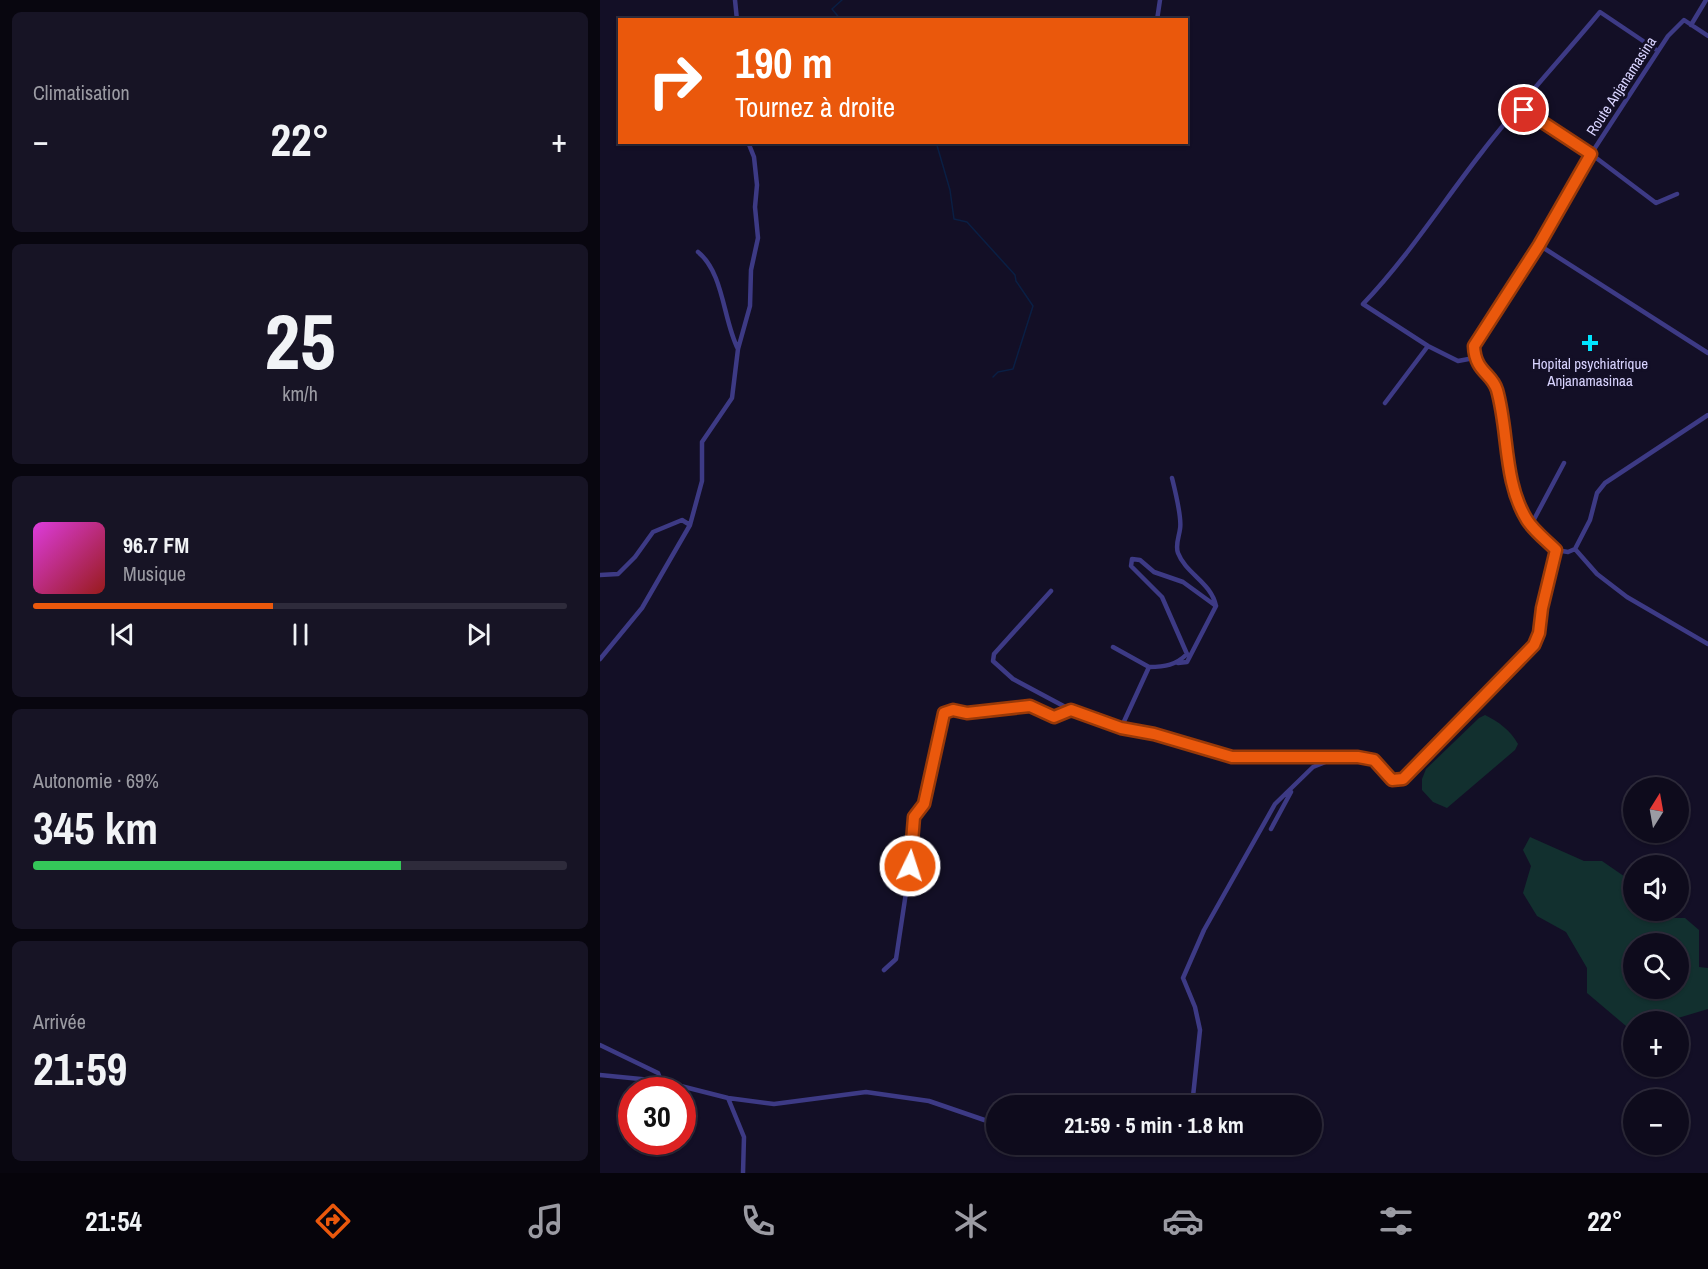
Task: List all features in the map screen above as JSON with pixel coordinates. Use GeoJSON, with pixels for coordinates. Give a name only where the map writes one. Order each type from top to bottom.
{"type":"FeatureCollection","features":[{"type":"Feature","properties":{"kind":"street"},"geometry":{"type":"LineString","coordinates":[[735,0],[736,18]]}},
{"type":"Feature","properties":{"kind":"street"},"geometry":{"type":"LineString","coordinates":[[1157,18],[1160,0]]}},
{"type":"Feature","properties":{"kind":"street"},"geometry":{"type":"LineString","coordinates":[[1706,0],[1690,25],[1708,36]]}},
{"type":"Feature","properties":{"kind":"street"},"geometry":{"type":"LineString","coordinates":[[1658,51],[1600,12],[1528,94],[1453,191],[1410,252],[1363,304],[1428,346],[1458,361],[1474,358],[1482,372],[1496,387],[1515,496],[1531,525],[1556,550],[1568,552],[1575,549],[1590,520],[1597,493],[1605,483],[1708,415]]}},
{"type":"Feature","properties":{"kind":"street","name":"Route Anjanamasina"},"geometry":{"type":"LineString","coordinates":[[1474,358],[1474,346],[1539,245],[1591,154],[1675,27],[1684,20],[1690,25]]}},
{"type":"Feature","properties":{"kind":"street"},"geometry":{"type":"LineString","coordinates":[[1528,94],[1524,110],[1591,154],[1656,203],[1677,194]]}},
{"type":"Feature","properties":{"kind":"street"},"geometry":{"type":"LineString","coordinates":[[600,659],[642,608],[690,525],[702,481],[702,442],[732,398],[738,349],[750,306],[751,270],[758,238],[755,207],[757,185],[754,158],[749,144]]}},
{"type":"Feature","properties":{"kind":"street"},"geometry":{"type":"LineString","coordinates":[[1539,245],[1708,354]]}},
{"type":"Feature","properties":{"kind":"street"},"geometry":{"type":"LineString","coordinates":[[698,252],[706,258],[715,278],[731,335],[738,349]]}},
{"type":"Feature","properties":{"kind":"street"},"geometry":{"type":"LineString","coordinates":[[1385,403],[1428,346]]}},
{"type":"Feature","properties":{"kind":"street"},"geometry":{"type":"LineString","coordinates":[[1531,525],[1564,463]]}},
{"type":"Feature","properties":{"kind":"street"},"geometry":{"type":"LineString","coordinates":[[1113,647],[1149,667],[1164,667],[1187,662],[1194,654],[1216,606],[1208,587],[1190,570],[1178,552],[1180,516],[1175,503],[1172,478]]}},
{"type":"Feature","properties":{"kind":"street"},"geometry":{"type":"LineString","coordinates":[[600,575],[618,574],[635,557],[653,532],[682,520],[690,525]]}},
{"type":"Feature","properties":{"kind":"street"},"geometry":{"type":"LineString","coordinates":[[1575,549],[1597,574],[1627,597],[1708,644]]}},
{"type":"Feature","properties":{"kind":"street"},"geometry":{"type":"LineString","coordinates":[[1051,591],[999,646],[993,661],[1013,679],[1071,710],[1121,728],[1154,734],[1232,757],[1314,759],[1340,756],[1374,760],[1392,780],[1403,779],[1534,645],[1539,633],[1542,608],[1556,550]]}},
{"type":"Feature","properties":{"kind":"street"},"geometry":{"type":"LineString","coordinates":[[1178,663],[1187,654],[1174,621],[1162,597],[1131,566],[1132,559],[1140,560],[1154,572],[1183,582],[1216,606]]}},
{"type":"Feature","properties":{"kind":"street"},"geometry":{"type":"LineString","coordinates":[[1121,728],[1149,667]]}},
{"type":"Feature","properties":{"kind":"street"},"geometry":{"type":"LineString","coordinates":[[884,970],[896,959],[914,817],[924,804],[944,713],[953,710],[967,713],[1030,706],[1054,717],[1071,710]]}},
{"type":"Feature","properties":{"kind":"street"},"geometry":{"type":"LineString","coordinates":[[1193,1095],[1200,1030],[1195,1007],[1183,978],[1204,930],[1275,804],[1313,767],[1340,756]]}},
{"type":"Feature","properties":{"kind":"street"},"geometry":{"type":"LineString","coordinates":[[1271,829],[1294,787]]}},
{"type":"Feature","properties":{"kind":"street"},"geometry":{"type":"LineString","coordinates":[[600,1045],[658,1073],[660,1077]]}},
{"type":"Feature","properties":{"kind":"street"},"geometry":{"type":"LineString","coordinates":[[600,1075],[620,1077]]}},
{"type":"Feature","properties":{"kind":"street"},"geometry":{"type":"LineString","coordinates":[[696,1090],[728,1098],[774,1104],[866,1092],[929,1101],[986,1121]]}},
{"type":"Feature","properties":{"kind":"street"},"geometry":{"type":"LineString","coordinates":[[728,1098],[744,1137],[743,1173]]}},
{"type":"Feature","properties":{"kind":"green space"},"geometry":{"type":"Polygon","coordinates":[[[1485,715],[1508,731],[1518,744],[1515,750],[1447,808],[1433,802],[1422,790],[1422,779],[1426,769],[1479,718],[1485,715]]]}},
{"type":"Feature","properties":{"kind":"green space"},"geometry":{"type":"Polygon","coordinates":[[[1530,837],[1584,861],[1602,861],[1623,875],[1623,921],[1688,921],[1699,930],[1699,967],[1708,968],[1708,1009],[1689,1015],[1689,1011],[1623,1011],[1623,1023],[1587,993],[1587,968],[1566,932],[1537,916],[1523,893],[1531,866],[1523,850],[1530,837]]]}},
{"type":"Feature","properties":{"kind":"waterway"},"geometry":{"type":"LineString","coordinates":[[839,18],[832,9],[842,0]]}},
{"type":"Feature","properties":{"kind":"waterway"},"geometry":{"type":"LineString","coordinates":[[937,144],[950,190],[954,219],[967,222],[1015,275],[1016,281],[1033,306],[1013,369],[998,372],[993,377]]}},
{"type":"Feature","properties":{"kind":"place","name":"Hopital psychiatrique Anjanamasinaa"},"geometry":{"type":"Point","coordinates":[1590,343]}},
{"type":"Feature","properties":{"kind":"route"},"geometry":{"type":"LineString","coordinates":[[910,866],[914,817],[924,804],[940,740],[940,724],[944,713],[953,710],[967,713],[1030,706],[1054,717],[1071,710],[1121,728],[1154,734],[1232,757],[1280,756],[1314,759],[1340,756],[1358,757],[1374,760],[1392,780],[1403,779],[1518,664],[1534,645],[1539,633],[1542,608],[1556,550],[1528,521],[1515,496],[1496,387],[1482,372],[1474,358],[1474,346],[1539,245],[1591,154],[1524,110]]}}]}
